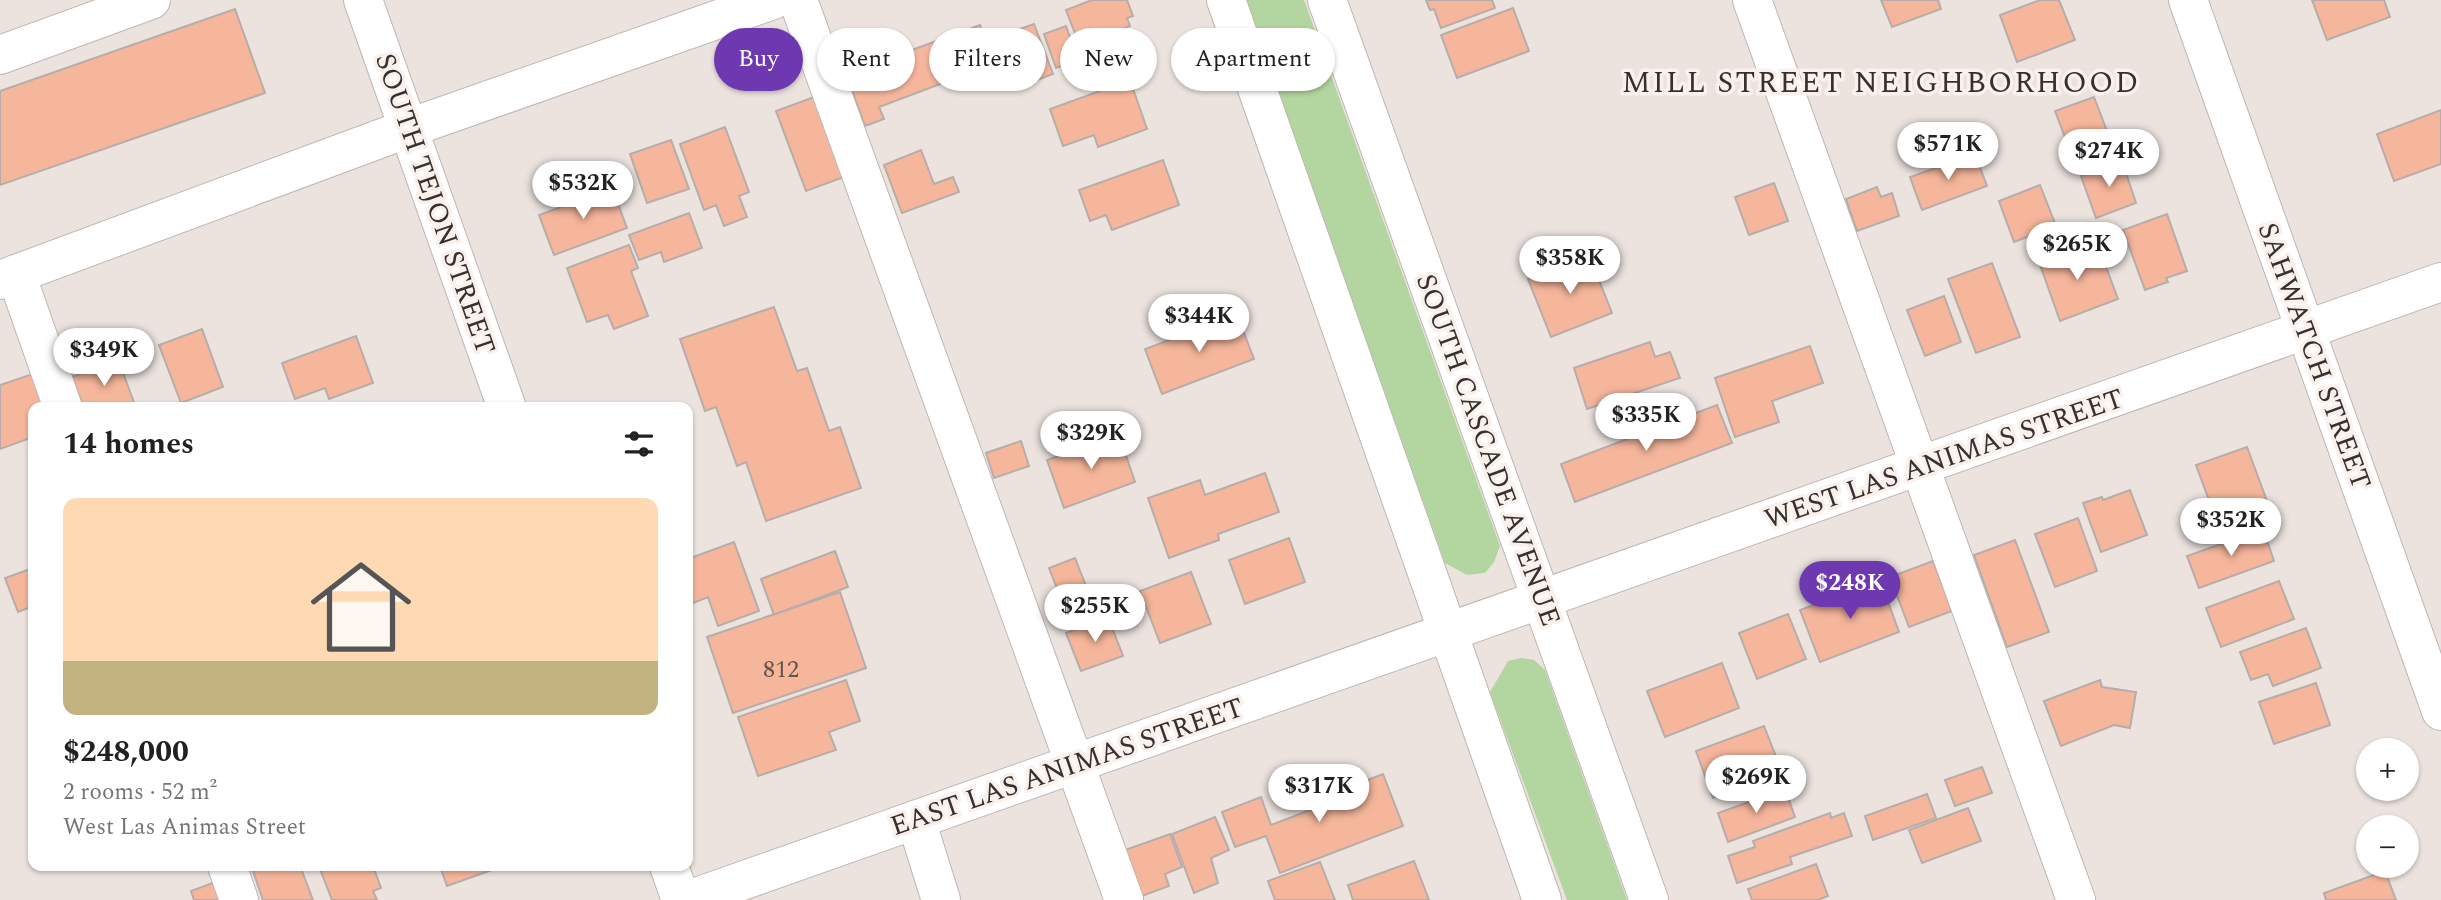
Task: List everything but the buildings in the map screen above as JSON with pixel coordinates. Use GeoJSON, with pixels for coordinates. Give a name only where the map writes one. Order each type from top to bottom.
{"type":"FeatureCollection","features":[{"type":"Feature","properties":{"kind":"street"},"geometry":{"type":"LineString","coordinates":[[0,55],[151,0]]}},
{"type":"Feature","properties":{"kind":"street","name":"SOUTH TEJON STREET"},"geometry":{"type":"LineString","coordinates":[[363,0],[505,402]]}},
{"type":"Feature","properties":{"kind":"street"},"geometry":{"type":"LineString","coordinates":[[60,402],[8,277],[408,128],[773,0]]}},
{"type":"Feature","properties":{"kind":"street"},"geometry":{"type":"LineString","coordinates":[[798,0],[1076,764],[1118,898]]}},
{"type":"Feature","properties":{"kind":"street"},"geometry":{"type":"LineString","coordinates":[[1226,0],[1542,900]]}},
{"type":"Feature","properties":{"kind":"street","name":"SOUTH CASCADE AVENUE"},"geometry":{"type":"LineString","coordinates":[[1327,0],[1649,900]]}},
{"type":"Feature","properties":{"kind":"street"},"geometry":{"type":"LineString","coordinates":[[1752,0],[2076,900]]}},
{"type":"Feature","properties":{"kind":"street","name":"SAHWATCH STREET"},"geometry":{"type":"LineString","coordinates":[[2188,0],[2441,711]]}},
{"type":"Feature","properties":{"kind":"street","name":"WEST LAS ANIMAS STREET"},"geometry":{"type":"LineString","coordinates":[[1447,634],[2441,282]]}},
{"type":"Feature","properties":{"kind":"street","name":"EAST LAS ANIMAS STREET"},"geometry":{"type":"LineString","coordinates":[[688,900],[1447,634]]}},
{"type":"Feature","properties":{"kind":"street"},"geometry":{"type":"LineString","coordinates":[[916,820],[941,900]]}},
{"type":"Feature","properties":{"kind":"street"},"geometry":{"type":"LineString","coordinates":[[229,871],[239,900]]}},
{"type":"Feature","properties":{"kind":"street"},"geometry":{"type":"LineString","coordinates":[[671,871],[681,900]]}},
{"type":"Feature","properties":{"kind":"green space"},"geometry":{"type":"Polygon","coordinates":[[[1245,0],[1304,0],[1314,28],[1255,28],[1245,0]]]}},
{"type":"Feature","properties":{"kind":"green space"},"geometry":{"type":"Polygon","coordinates":[[[1335,86],[1500,546],[1494,562],[1485,573],[1467,575],[1445,563],[1277,91],[1335,91],[1335,86]]]}},
{"type":"Feature","properties":{"kind":"green space"},"geometry":{"type":"Polygon","coordinates":[[[1521,658],[1534,660],[1545,670],[1627,900],[1567,900],[1490,692],[1508,661],[1521,658]]]}},
{"type":"Feature","properties":{"kind":"district","name":"MILL STREET NEIGHBORHOOD"},"geometry":{"type":"Point","coordinates":[1881,83]}}]}
